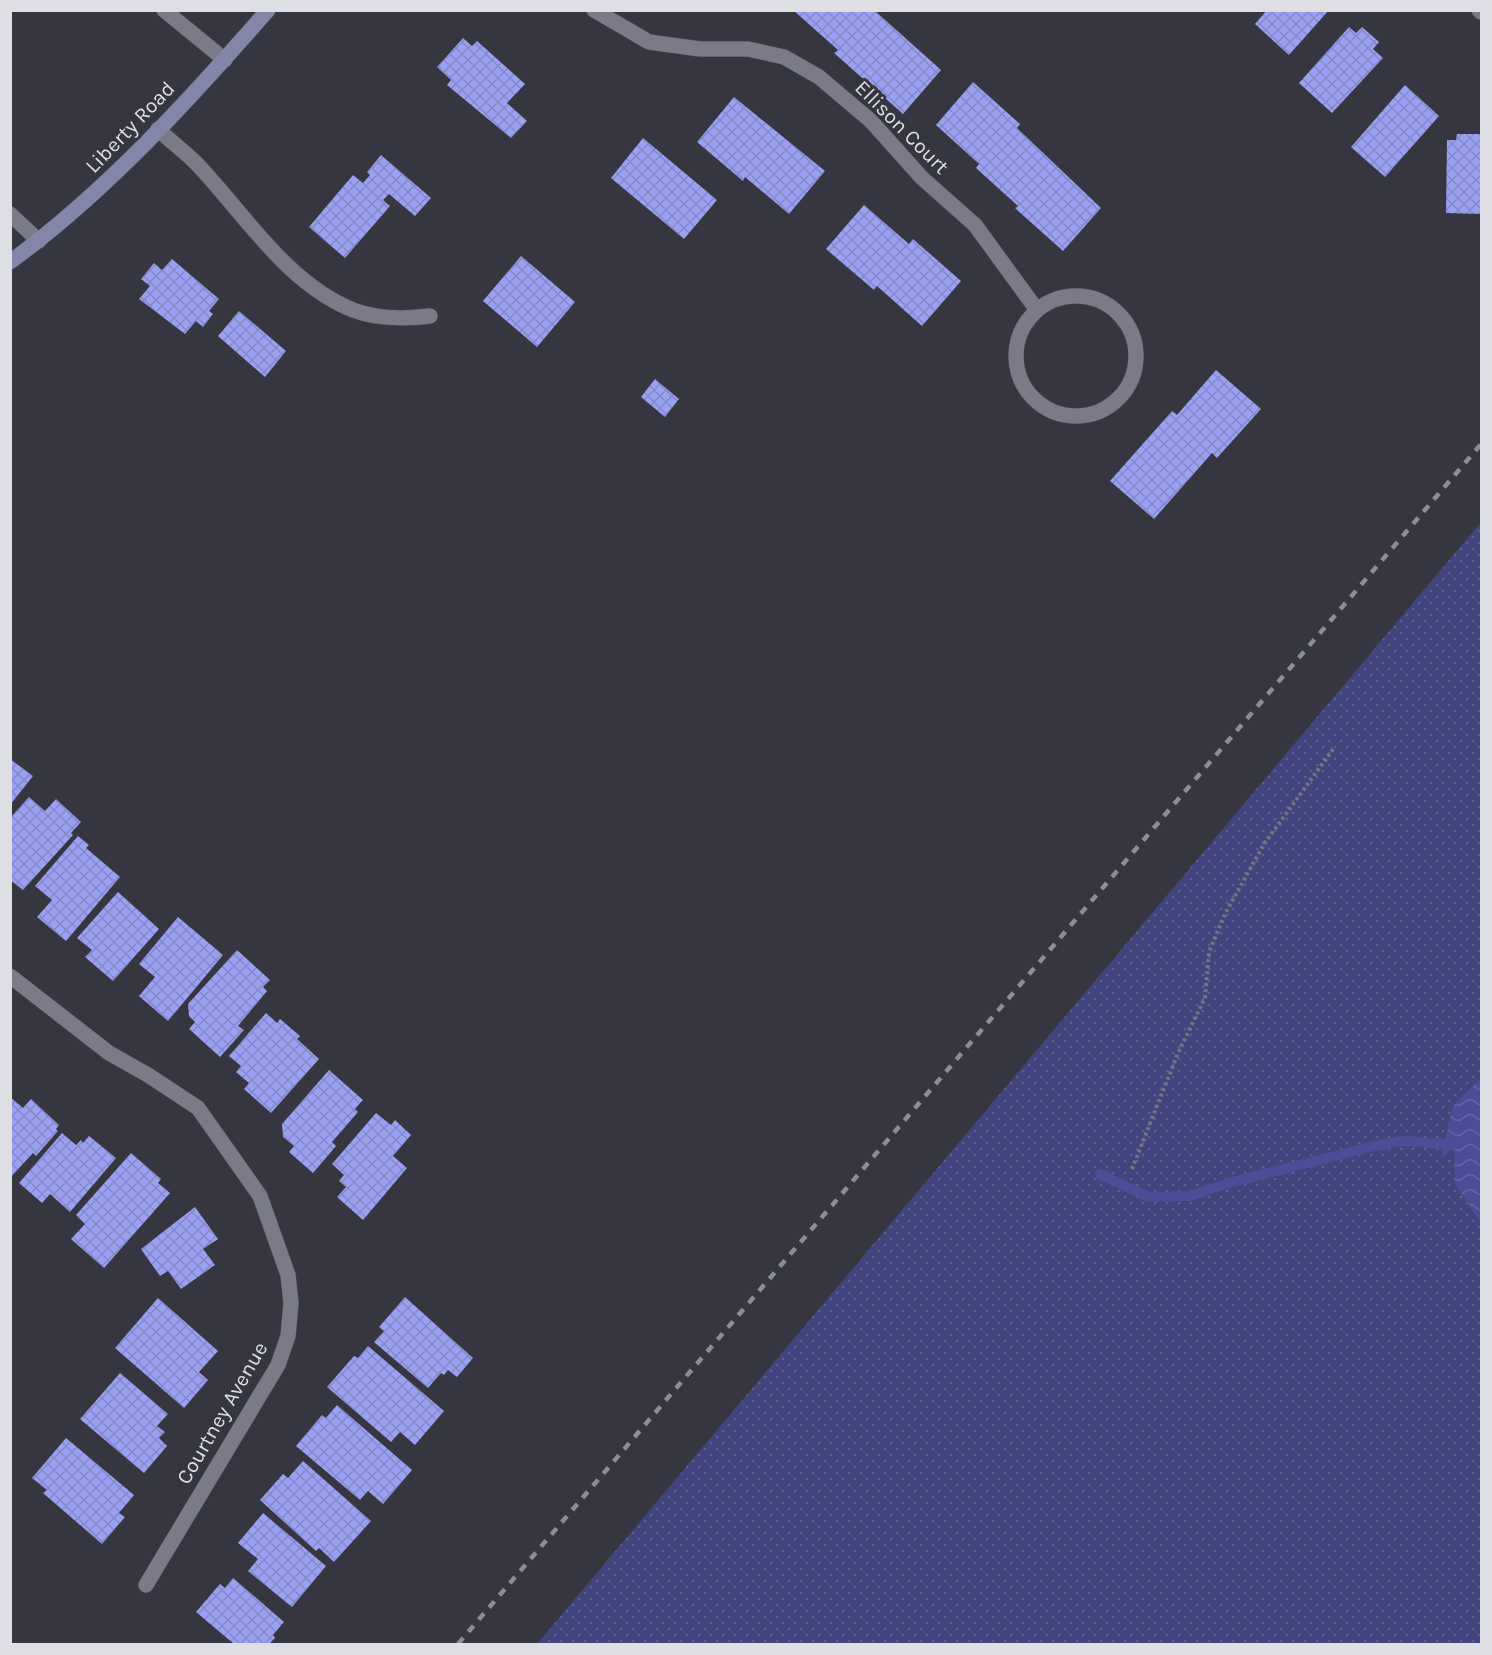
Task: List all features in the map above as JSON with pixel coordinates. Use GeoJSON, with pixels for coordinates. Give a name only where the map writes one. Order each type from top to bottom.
{"type":"FeatureCollection","features":[{"type":"Feature","properties":{"kind":"main road","name":"Liberty Road"},"geometry":{"type":"LineString","coordinates":[[10,262],[39,241],[99,189],[225,60],[268,10]]}},
{"type":"Feature","properties":{"kind":"street"},"geometry":{"type":"LineString","coordinates":[[164,10],[225,60]]}},
{"type":"Feature","properties":{"kind":"street","name":"Ellison Court"},"geometry":{"type":"LineString","coordinates":[[594,10],[649,42],[700,49],[748,50],[784,57],[819,77],[871,121],[922,178],[975,225],[1037,310]]}},
{"type":"Feature","properties":{"kind":"street"},"geometry":{"type":"LineString","coordinates":[[158,129],[195,162],[273,252],[312,285],[353,310],[403,319],[430,316]]}},
{"type":"Feature","properties":{"kind":"street"},"geometry":{"type":"LineString","coordinates":[[10,214],[39,241]]}},
{"type":"Feature","properties":{"kind":"street"},"geometry":{"type":"LineString","coordinates":[[1072,296],[1090,298],[1108,306],[1122,318],[1132,334],[1136,353],[1134,372],[1126,389],[1114,403],[1095,414],[1075,417],[1054,413],[1036,402],[1023,386],[1016,366],[1017,345],[1024,325],[1037,310],[1054,300],[1072,296]]}},
{"type":"Feature","properties":{"kind":"street","name":"Courtney Avenue"},"geometry":{"type":"LineString","coordinates":[[10,976],[109,1053],[198,1108],[260,1196],[288,1275],[291,1303],[288,1336],[278,1365],[146,1585]]}},
{"type":"Feature","properties":{"kind":"path"},"geometry":{"type":"LineString","coordinates":[[1132,1169],[1178,1053],[1205,998],[1209,952],[1225,914],[1264,844],[1334,748]]}},
{"type":"Feature","properties":{"kind":"shaded area"},"geometry":{"type":"Polygon","coordinates":[[[1481,522],[1481,1644],[537,1644],[1481,522]]]}},
{"type":"Feature","properties":{"kind":"water"},"geometry":{"type":"Polygon","coordinates":[[[1481,1078],[1481,1223],[1455,1184],[1454,1146],[1441,1159],[1453,1106],[1481,1078]]]}},
{"type":"Feature","properties":{"kind":"building"},"geometry":{"type":"Polygon","coordinates":[[[793,10],[874,10],[941,70],[903,114],[834,53],[838,50],[793,10]]]}},
{"type":"Feature","properties":{"kind":"building"},"geometry":{"type":"Polygon","coordinates":[[[1267,10],[1329,10],[1289,55],[1255,24],[1267,10]]]}},
{"type":"Feature","properties":{"kind":"building"},"geometry":{"type":"Polygon","coordinates":[[[1349,27],[1356,33],[1362,27],[1379,42],[1373,49],[1383,58],[1332,113],[1299,83],[1349,27]]]}},
{"type":"Feature","properties":{"kind":"building"},"geometry":{"type":"Polygon","coordinates":[[[463,38],[472,46],[477,41],[525,84],[507,103],[527,121],[511,138],[447,85],[451,80],[437,67],[463,38]]]}},
{"type":"Feature","properties":{"kind":"building"},"geometry":{"type":"Polygon","coordinates":[[[973,82],[1020,124],[1017,128],[1101,208],[1063,251],[1015,208],[1018,206],[976,168],[979,164],[936,125],[973,82]]]}},
{"type":"Feature","properties":{"kind":"building"},"geometry":{"type":"Polygon","coordinates":[[[1405,85],[1439,116],[1385,177],[1351,147],[1405,85]]]}},
{"type":"Feature","properties":{"kind":"building"},"geometry":{"type":"Polygon","coordinates":[[[734,97],[825,171],[789,214],[745,177],[743,181],[697,142],[734,97]]]}},
{"type":"Feature","properties":{"kind":"building"},"geometry":{"type":"Polygon","coordinates":[[[1457,134],[1481,134],[1482,214],[1446,213],[1447,140],[1456,140],[1457,134]]]}},
{"type":"Feature","properties":{"kind":"building"},"geometry":{"type":"Polygon","coordinates":[[[643,138],[717,200],[684,239],[611,178],[643,138]]]}},
{"type":"Feature","properties":{"kind":"building"},"geometry":{"type":"Polygon","coordinates":[[[381,155],[431,198],[415,216],[389,194],[383,200],[390,206],[345,258],[309,227],[353,175],[363,183],[370,175],[367,172],[381,155]]]}},
{"type":"Feature","properties":{"kind":"building"},"geometry":{"type":"Polygon","coordinates":[[[864,205],[909,244],[913,239],[961,281],[922,326],[877,286],[874,290],[826,249],[864,205]]]}},
{"type":"Feature","properties":{"kind":"building"},"geometry":{"type":"Polygon","coordinates":[[[521,256],[575,302],[537,347],[483,301],[521,256]]]}},
{"type":"Feature","properties":{"kind":"building"},"geometry":{"type":"Polygon","coordinates":[[[172,259],[219,299],[209,311],[213,314],[203,327],[196,321],[185,334],[139,299],[150,286],[141,279],[154,263],[162,270],[172,259]]]}},
{"type":"Feature","properties":{"kind":"building"},"geometry":{"type":"Polygon","coordinates":[[[239,311],[286,351],[265,377],[218,336],[239,311]]]}},
{"type":"Feature","properties":{"kind":"building"},"geometry":{"type":"Polygon","coordinates":[[[1216,370],[1261,409],[1217,458],[1212,453],[1154,519],[1110,481],[1172,411],[1177,415],[1216,370]]]}},
{"type":"Feature","properties":{"kind":"building"},"geometry":{"type":"Polygon","coordinates":[[[655,379],[679,399],[665,417],[641,397],[655,379]]]}},
{"type":"Feature","properties":{"kind":"building"},"geometry":{"type":"Polygon","coordinates":[[[10,759],[33,776],[10,805],[10,759]]]}},
{"type":"Feature","properties":{"kind":"building"},"geometry":{"type":"Polygon","coordinates":[[[29,797],[45,811],[56,799],[81,822],[71,833],[73,835],[23,890],[10,880],[10,818],[29,797]]]}},
{"type":"Feature","properties":{"kind":"building"},"geometry":{"type":"Polygon","coordinates":[[[78,836],[89,845],[86,848],[120,877],[66,941],[37,917],[52,900],[35,886],[78,836]]]}},
{"type":"Feature","properties":{"kind":"building"},"geometry":{"type":"Polygon","coordinates":[[[118,892],[159,929],[113,981],[85,957],[92,950],[77,938],[118,892]]]}},
{"type":"Feature","properties":{"kind":"building"},"geometry":{"type":"Polygon","coordinates":[[[178,917],[223,955],[168,1021],[139,996],[155,977],[139,964],[178,917]]]}},
{"type":"Feature","properties":{"kind":"building"},"geometry":{"type":"Polygon","coordinates":[[[237,950],[270,980],[263,987],[267,991],[238,1026],[244,1030],[220,1057],[189,1029],[195,1022],[189,1016],[188,1004],[237,950]]]}},
{"type":"Feature","properties":{"kind":"building"},"geometry":{"type":"Polygon","coordinates":[[[266,1013],[277,1023],[280,1019],[300,1036],[297,1039],[319,1059],[271,1113],[244,1089],[249,1083],[236,1072],[241,1066],[229,1056],[266,1013]]]}},
{"type":"Feature","properties":{"kind":"building"},"geometry":{"type":"Polygon","coordinates":[[[329,1070],[363,1100],[355,1109],[358,1112],[332,1142],[336,1146],[313,1173],[289,1152],[294,1146],[283,1137],[282,1124],[329,1070]]]}},
{"type":"Feature","properties":{"kind":"building"},"geometry":{"type":"Polygon","coordinates":[[[10,1097],[23,1108],[31,1099],[59,1125],[56,1129],[58,1131],[36,1156],[33,1153],[10,1178],[10,1097]]]}},
{"type":"Feature","properties":{"kind":"building"},"geometry":{"type":"Polygon","coordinates":[[[376,1113],[391,1125],[395,1120],[411,1135],[393,1156],[407,1168],[363,1220],[337,1197],[346,1187],[339,1181],[344,1175],[332,1164],[376,1113]]]}},
{"type":"Feature","properties":{"kind":"building"},"geometry":{"type":"Polygon","coordinates":[[[62,1133],[76,1145],[81,1140],[83,1143],[89,1136],[116,1158],[70,1212],[50,1194],[42,1203],[19,1183],[62,1133]]]}},
{"type":"Feature","properties":{"kind":"building"},"geometry":{"type":"Polygon","coordinates":[[[131,1153],[161,1179],[158,1183],[170,1193],[104,1268],[71,1239],[85,1224],[76,1215],[131,1153]]]}},
{"type":"Feature","properties":{"kind":"building"},"geometry":{"type":"Polygon","coordinates":[[[195,1207],[218,1239],[203,1249],[215,1265],[181,1289],[168,1271],[160,1276],[141,1249],[195,1207]]]}},
{"type":"Feature","properties":{"kind":"building"},"geometry":{"type":"Polygon","coordinates":[[[405,1297],[473,1358],[457,1377],[448,1370],[444,1375],[441,1373],[428,1388],[374,1342],[384,1331],[379,1327],[405,1297]]]}},
{"type":"Feature","properties":{"kind":"building"},"geometry":{"type":"Polygon","coordinates":[[[158,1298],[218,1351],[199,1372],[208,1380],[184,1408],[115,1348],[158,1298]]]}},
{"type":"Feature","properties":{"kind":"building"},"geometry":{"type":"Polygon","coordinates":[[[368,1346],[444,1411],[415,1445],[400,1432],[391,1442],[327,1387],[354,1356],[358,1358],[368,1346]]]}},
{"type":"Feature","properties":{"kind":"building"},"geometry":{"type":"Polygon","coordinates":[[[120,1373],[168,1414],[157,1426],[165,1432],[159,1438],[167,1446],[144,1473],[80,1419],[120,1373]]]}},
{"type":"Feature","properties":{"kind":"building"},"geometry":{"type":"Polygon","coordinates":[[[337,1405],[412,1470],[383,1504],[368,1491],[360,1500],[296,1446],[322,1415],[326,1418],[337,1405]]]}},
{"type":"Feature","properties":{"kind":"building"},"geometry":{"type":"Polygon","coordinates":[[[66,1438],[134,1495],[119,1513],[125,1517],[102,1544],[43,1493],[47,1490],[32,1478],[66,1438]]]}},
{"type":"Feature","properties":{"kind":"building"},"geometry":{"type":"Polygon","coordinates":[[[303,1461],[371,1521],[334,1562],[319,1548],[316,1551],[260,1500],[283,1474],[288,1478],[303,1461]]]}},
{"type":"Feature","properties":{"kind":"building"},"geometry":{"type":"Polygon","coordinates":[[[263,1513],[326,1566],[292,1607],[248,1571],[258,1559],[238,1543],[263,1513]]]}},
{"type":"Feature","properties":{"kind":"building"},"geometry":{"type":"Polygon","coordinates":[[[233,1578],[284,1622],[269,1644],[234,1644],[196,1612],[220,1584],[225,1588],[233,1578]]]}},
{"type":"Feature","properties":{"kind":"waterway"},"geometry":{"type":"LineString","coordinates":[[1100,1174],[1148,1197],[1190,1196],[1229,1183],[1374,1146],[1403,1141],[1454,1145]]}},
{"type":"Feature","properties":{"kind":"railway"},"geometry":{"type":"LineString","coordinates":[[458,1644],[1482,443]]}}]}
